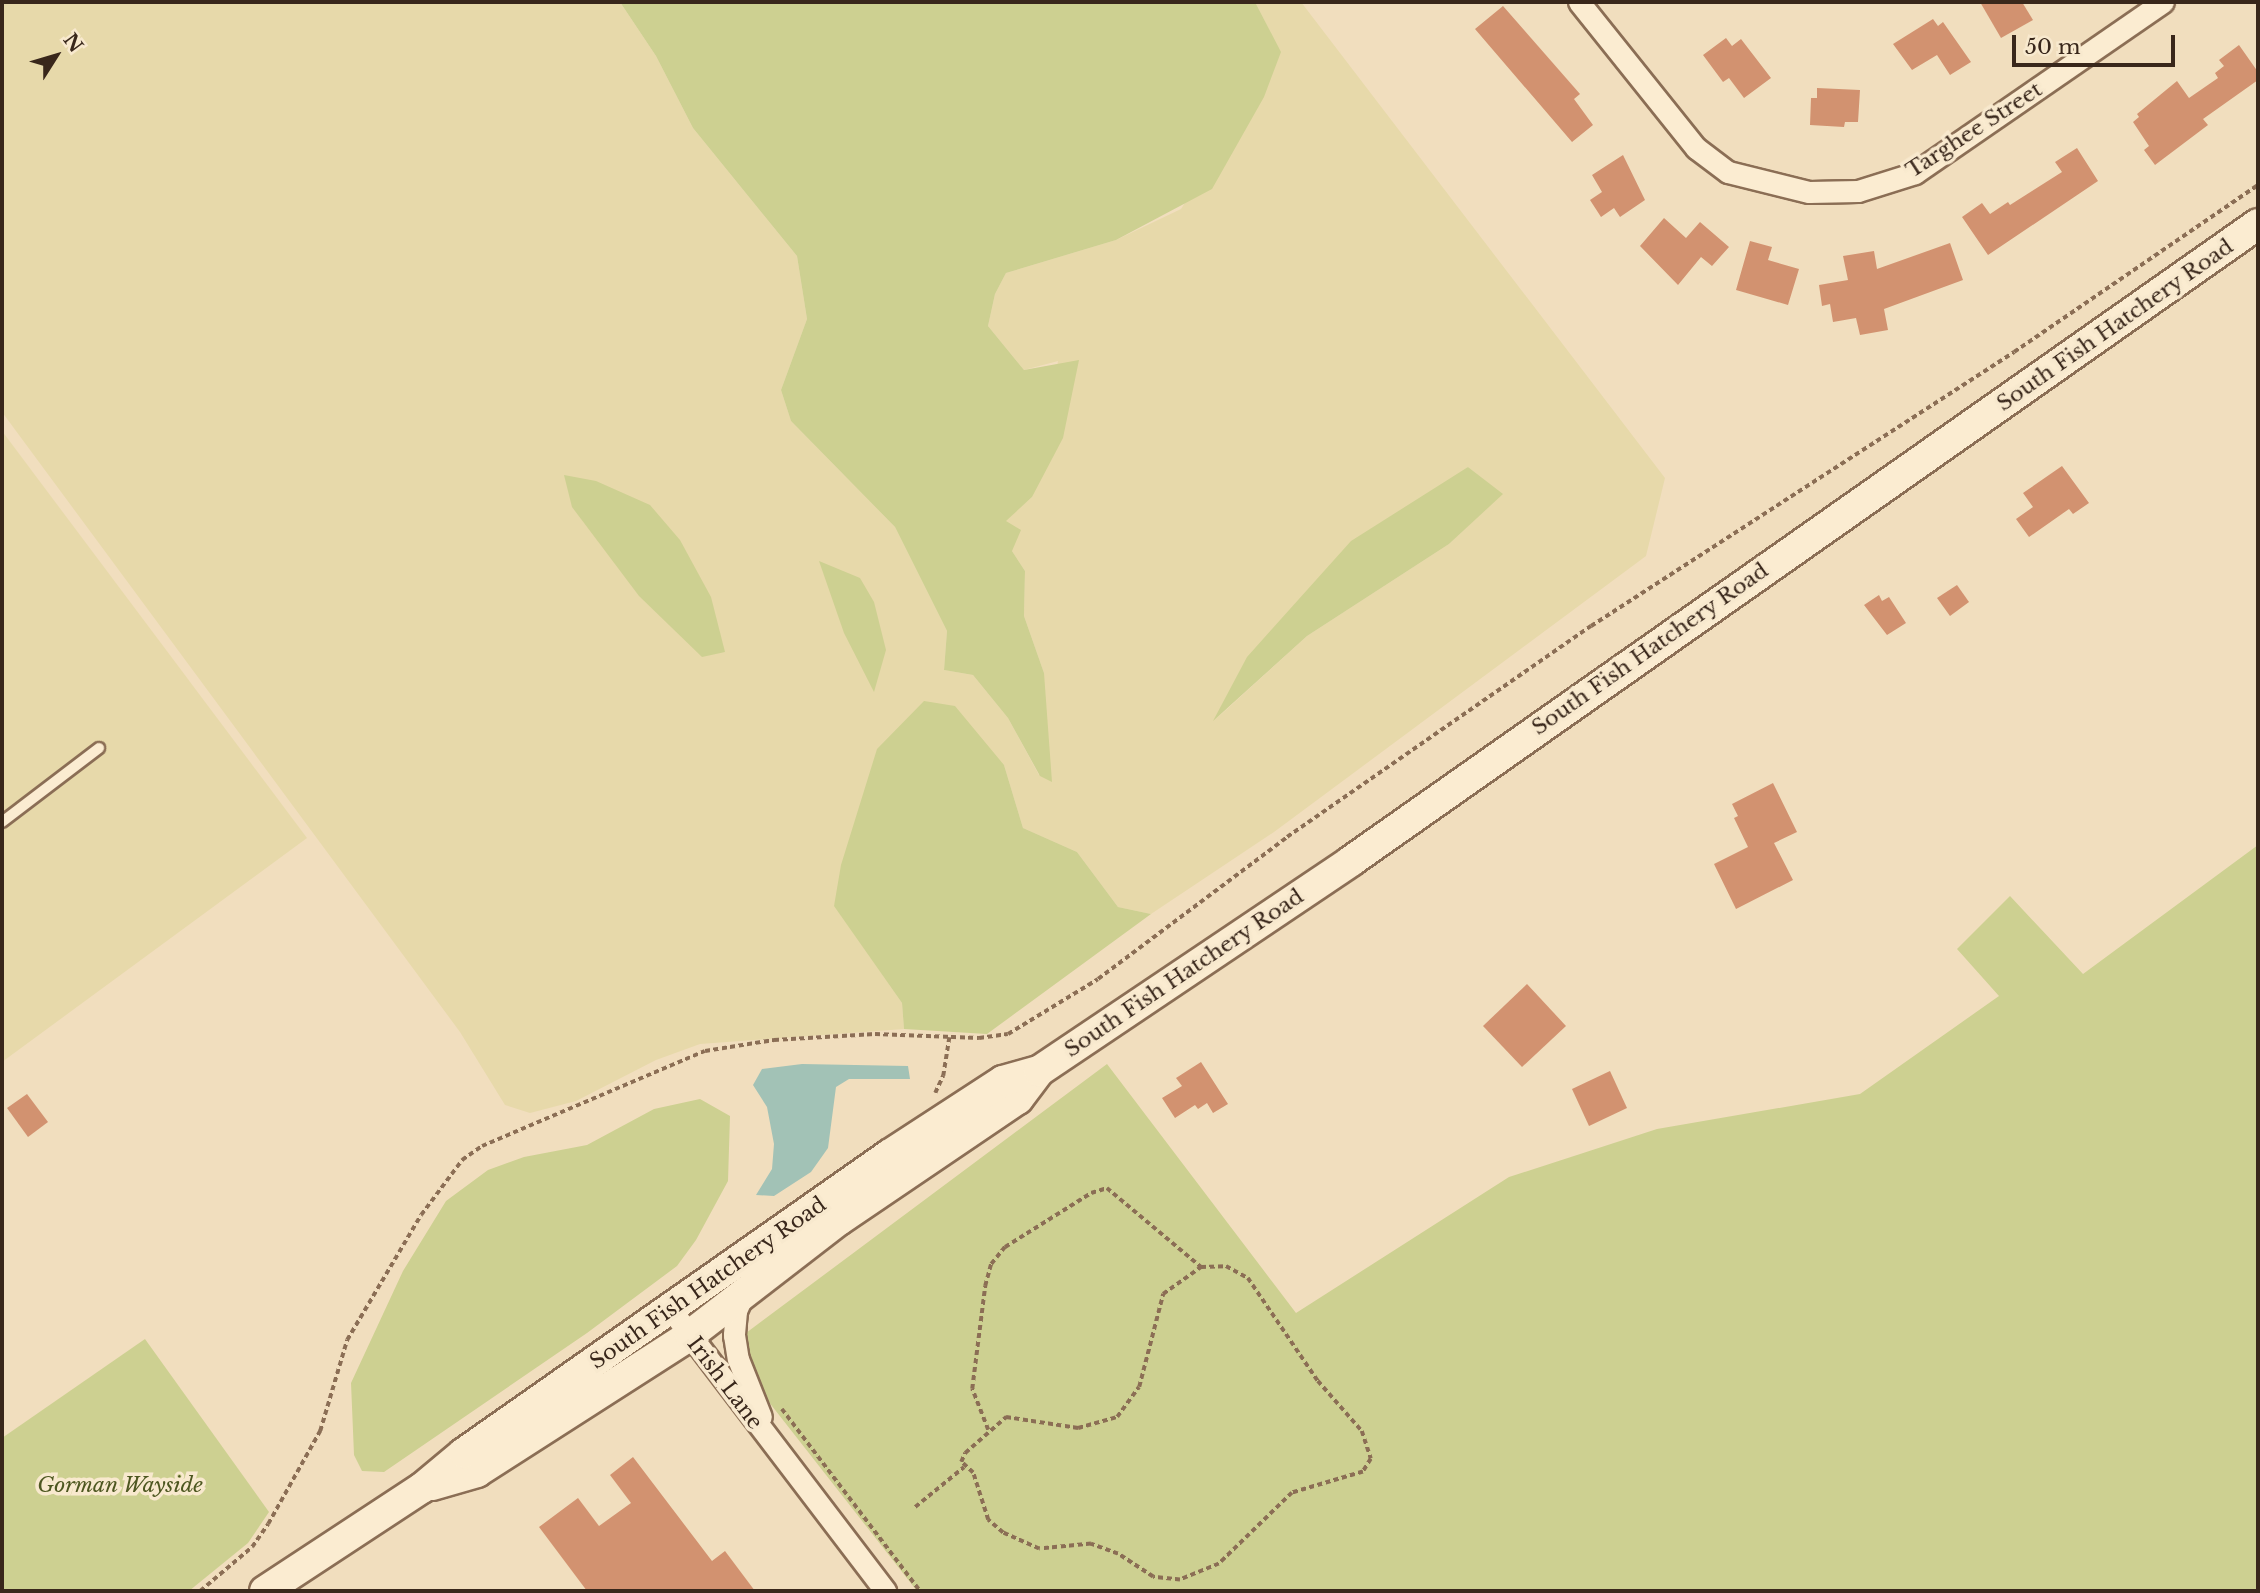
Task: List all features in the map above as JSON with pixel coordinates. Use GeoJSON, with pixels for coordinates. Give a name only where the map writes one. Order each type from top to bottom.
{"type":"FeatureCollection","features":[{"type":"Feature","properties":{"kind":"main road","name":"South Fish Hatchery Road"},"geometry":{"type":"LineString","coordinates":[[265,1591],[422,1488],[464,1453],[672,1311],[899,1149],[1003,1081],[1039,1070],[1351,861],[2258,224]]}},
{"type":"Feature","properties":{"kind":"main road","name":"South Fish Hatchery Road"},"geometry":{"type":"LineString","coordinates":[[422,1488],[477,1472],[690,1335],[748,1286],[1018,1099],[1039,1070]]}},
{"type":"Feature","properties":{"kind":"street","name":"Targhee Street"},"geometry":{"type":"LineString","coordinates":[[1579,2],[1696,148],[1728,172],[1763,184],[1809,192],[1858,191],[1915,173],[2163,2]]}},
{"type":"Feature","properties":{"kind":"street","name":"Irish Lane"},"geometry":{"type":"LineString","coordinates":[[748,1286],[734,1321],[738,1359],[778,1454]]}},
{"type":"Feature","properties":{"kind":"street","name":"Irish Lane"},"geometry":{"type":"LineString","coordinates":[[672,1311],[778,1454],[885,1591]]}},
{"type":"Feature","properties":{"kind":"lane"},"geometry":{"type":"LineString","coordinates":[[2,822],[99,748]]}},
{"type":"Feature","properties":{"kind":"path"},"geometry":{"type":"LineString","coordinates":[[201,1591],[252,1547],[268,1524],[320,1431],[347,1340],[408,1234],[462,1160],[482,1146],[705,1051],[774,1040],[875,1034],[948,1037],[1008,1034],[1054,1009],[1287,837],[1591,626],[2014,352],[2258,186]]}},
{"type":"Feature","properties":{"kind":"path"},"geometry":{"type":"LineString","coordinates":[[943,1076],[948,1037]]}},
{"type":"Feature","properties":{"kind":"path"},"geometry":{"type":"LineString","coordinates":[[988,1430],[972,1389],[985,1286],[991,1264],[1005,1247],[1091,1193],[1107,1188],[1201,1267]]}},
{"type":"Feature","properties":{"kind":"path"},"geometry":{"type":"LineString","coordinates":[[915,1507],[964,1467],[965,1453],[988,1430],[1006,1417],[1078,1428],[1117,1417],[1139,1387],[1163,1294],[1201,1267],[1226,1266],[1248,1278],[1318,1381],[1367,1439],[1371,1458],[1363,1472],[1299,1489],[1273,1507],[1219,1564],[1190,1578],[1168,1580],[1091,1545],[1062,1550],[1020,1543],[988,1520],[973,1473],[964,1467]]}},
{"type":"Feature","properties":{"kind":"path"},"geometry":{"type":"LineString","coordinates":[[780,1406],[920,1591]]}},
{"type":"Feature","properties":{"kind":"shaded area"},"geometry":{"type":"Polygon","coordinates":[[[2,2],[620,2],[656,56],[693,128],[797,256],[807,319],[781,390],[791,421],[895,527],[947,631],[944,670],[973,675],[1008,718],[1039,775],[1044,673],[1024,616],[1025,571],[1012,551],[1005,521],[1032,497],[1058,361],[1024,370],[988,326],[995,294],[1006,273],[1116,240],[1181,209],[1280,52],[1255,2],[1301,2],[1665,478],[1646,556],[1274,832],[1151,914],[1118,907],[1077,852],[1023,828],[1004,765],[834,905],[902,1003],[904,1029],[700,1044],[656,1060],[576,1101],[530,1113],[505,1105],[460,1032],[2,412],[2,2]],[[1468,467],[1216,719],[1307,636],[1449,544],[1502,494],[1468,467]]]}},
{"type":"Feature","properties":{"kind":"shaded area"},"geometry":{"type":"Polygon","coordinates":[[[2,431],[307,838],[2,1062],[2,431]]]}},
{"type":"Feature","properties":{"kind":"shaded area"},"geometry":{"type":"Polygon","coordinates":[[[802,1064],[908,1066],[910,1079],[849,1079],[836,1087],[828,1148],[811,1172],[774,1196],[756,1195],[772,1169],[774,1144],[767,1107],[753,1085],[762,1069],[802,1064]]]}},
{"type":"Feature","properties":{"kind":"green space"},"geometry":{"type":"Polygon","coordinates":[[[620,2],[1255,2],[1281,52],[1264,97],[1212,189],[1116,240],[1006,273],[995,294],[988,326],[1024,370],[1079,360],[1063,438],[1032,497],[1006,521],[1021,530],[1012,551],[1025,571],[1024,616],[1044,673],[1052,782],[1040,776],[1008,718],[973,675],[944,670],[947,631],[895,527],[791,421],[781,390],[807,319],[797,256],[693,128],[656,56],[620,2]]]}},
{"type":"Feature","properties":{"kind":"green space"},"geometry":{"type":"Polygon","coordinates":[[[1468,467],[1503,494],[1449,544],[1307,636],[1213,721],[1247,657],[1351,541],[1468,467]]]}},
{"type":"Feature","properties":{"kind":"green space"},"geometry":{"type":"Polygon","coordinates":[[[564,475],[596,481],[650,505],[680,540],[711,597],[725,652],[702,657],[639,596],[572,507],[564,475]]]}},
{"type":"Feature","properties":{"kind":"green space"},"geometry":{"type":"Polygon","coordinates":[[[819,561],[860,578],[874,602],[886,650],[874,692],[844,633],[819,561]]]}},
{"type":"Feature","properties":{"kind":"green space"},"geometry":{"type":"Polygon","coordinates":[[[924,701],[955,706],[1004,765],[1023,828],[1077,852],[1118,907],[1151,914],[987,1034],[904,1029],[902,1003],[834,906],[841,865],[877,749],[924,701]]]}},
{"type":"Feature","properties":{"kind":"green space"},"geometry":{"type":"Polygon","coordinates":[[[2258,845],[2258,1591],[917,1591],[761,1392],[748,1358],[746,1333],[1107,1064],[1296,1313],[1509,1177],[1657,1129],[1860,1094],[1999,996],[1957,949],[2010,896],[2083,974],[2258,845]]]}},
{"type":"Feature","properties":{"kind":"green space"},"geometry":{"type":"Polygon","coordinates":[[[700,1099],[730,1116],[728,1181],[696,1240],[677,1266],[587,1333],[384,1472],[362,1471],[354,1455],[351,1383],[403,1271],[446,1201],[488,1170],[524,1157],[587,1145],[654,1109],[700,1099]]]}},
{"type":"Feature","properties":{"kind":"green space","name":"Gorman Wayside"},"geometry":{"type":"Polygon","coordinates":[[[145,1339],[269,1512],[248,1543],[189,1591],[2,1591],[2,1438],[145,1339]]]}},
{"type":"Feature","properties":{"kind":"building"},"geometry":{"type":"Polygon","coordinates":[[[1980,2],[2022,2],[2033,20],[2001,38],[1980,2]]]}},
{"type":"Feature","properties":{"kind":"building"},"geometry":{"type":"Polygon","coordinates":[[[1503,6],[1580,94],[1574,99],[1593,125],[1572,142],[1475,29],[1503,6]]]}},
{"type":"Feature","properties":{"kind":"building"},"geometry":{"type":"Polygon","coordinates":[[[1933,19],[1938,26],[1943,22],[1971,62],[1950,75],[1937,55],[1912,70],[1893,44],[1933,19]]]}},
{"type":"Feature","properties":{"kind":"building"},"geometry":{"type":"Polygon","coordinates":[[[1726,38],[1732,46],[1741,39],[1771,78],[1744,98],[1729,78],[1723,82],[1703,55],[1726,38]]]}},
{"type":"Feature","properties":{"kind":"building"},"geometry":{"type":"Polygon","coordinates":[[[2239,45],[2258,72],[2258,80],[2203,119],[2208,125],[2155,165],[2144,150],[2149,146],[2133,122],[2139,117],[2137,114],[2177,81],[2189,98],[2218,78],[2215,73],[2224,66],[2219,60],[2239,45]]]}},
{"type":"Feature","properties":{"kind":"building"},"geometry":{"type":"Polygon","coordinates":[[[1817,88],[1860,90],[1858,122],[1845,122],[1844,127],[1810,125],[1811,98],[1817,98],[1817,88]]]}},
{"type":"Feature","properties":{"kind":"building"},"geometry":{"type":"Polygon","coordinates":[[[2077,148],[2098,181],[1988,255],[1962,217],[1982,203],[1990,214],[2008,202],[2010,205],[2062,172],[2055,162],[2077,148]]]}},
{"type":"Feature","properties":{"kind":"building"},"geometry":{"type":"Polygon","coordinates":[[[1623,155],[1645,200],[1620,217],[1614,208],[1601,217],[1590,200],[1602,192],[1592,175],[1623,155]]]}},
{"type":"Feature","properties":{"kind":"building"},"geometry":{"type":"Polygon","coordinates":[[[1664,218],[1686,238],[1700,222],[1729,247],[1712,266],[1701,257],[1678,285],[1640,246],[1664,218]]]}},
{"type":"Feature","properties":{"kind":"building"},"geometry":{"type":"Polygon","coordinates":[[[1750,241],[1772,247],[1768,260],[1799,269],[1788,305],[1736,290],[1750,241]]]}},
{"type":"Feature","properties":{"kind":"building"},"geometry":{"type":"Polygon","coordinates":[[[1950,243],[1963,280],[1884,309],[1888,330],[1860,335],[1856,318],[1833,322],[1830,304],[1822,306],[1819,285],[1848,280],[1843,256],[1874,251],[1877,269],[1950,243]]]}},
{"type":"Feature","properties":{"kind":"building"},"geometry":{"type":"Polygon","coordinates":[[[2062,466],[2089,503],[2073,514],[2069,509],[2029,537],[2016,519],[2033,507],[2023,493],[2062,466]]]}},
{"type":"Feature","properties":{"kind":"building"},"geometry":{"type":"Polygon","coordinates":[[[1957,585],[1969,602],[1950,616],[1937,598],[1957,585]]]}},
{"type":"Feature","properties":{"kind":"building"},"geometry":{"type":"Polygon","coordinates":[[[1879,595],[1882,601],[1889,597],[1906,623],[1887,635],[1864,605],[1879,595]]]}},
{"type":"Feature","properties":{"kind":"building"},"geometry":{"type":"Polygon","coordinates":[[[1773,783],[1797,832],[1774,843],[1793,880],[1736,909],[1714,864],[1748,847],[1734,818],[1738,816],[1732,804],[1773,783]]]}},
{"type":"Feature","properties":{"kind":"building"},"geometry":{"type":"Polygon","coordinates":[[[1527,984],[1566,1026],[1522,1067],[1483,1026],[1527,984]]]}},
{"type":"Feature","properties":{"kind":"building"},"geometry":{"type":"Polygon","coordinates":[[[1201,1062],[1228,1104],[1213,1113],[1207,1103],[1198,1109],[1195,1105],[1175,1118],[1162,1098],[1182,1086],[1176,1078],[1201,1062]]]}},
{"type":"Feature","properties":{"kind":"building"},"geometry":{"type":"Polygon","coordinates":[[[1610,1071],[1627,1108],[1589,1126],[1572,1089],[1610,1071]]]}},
{"type":"Feature","properties":{"kind":"building"},"geometry":{"type":"Polygon","coordinates":[[[27,1094],[48,1122],[28,1137],[7,1108],[27,1094]]]}},
{"type":"Feature","properties":{"kind":"building"},"geometry":{"type":"Polygon","coordinates":[[[633,1457],[712,1561],[725,1551],[755,1591],[587,1591],[539,1527],[578,1498],[599,1526],[631,1503],[610,1475],[633,1457]]]}}]}
